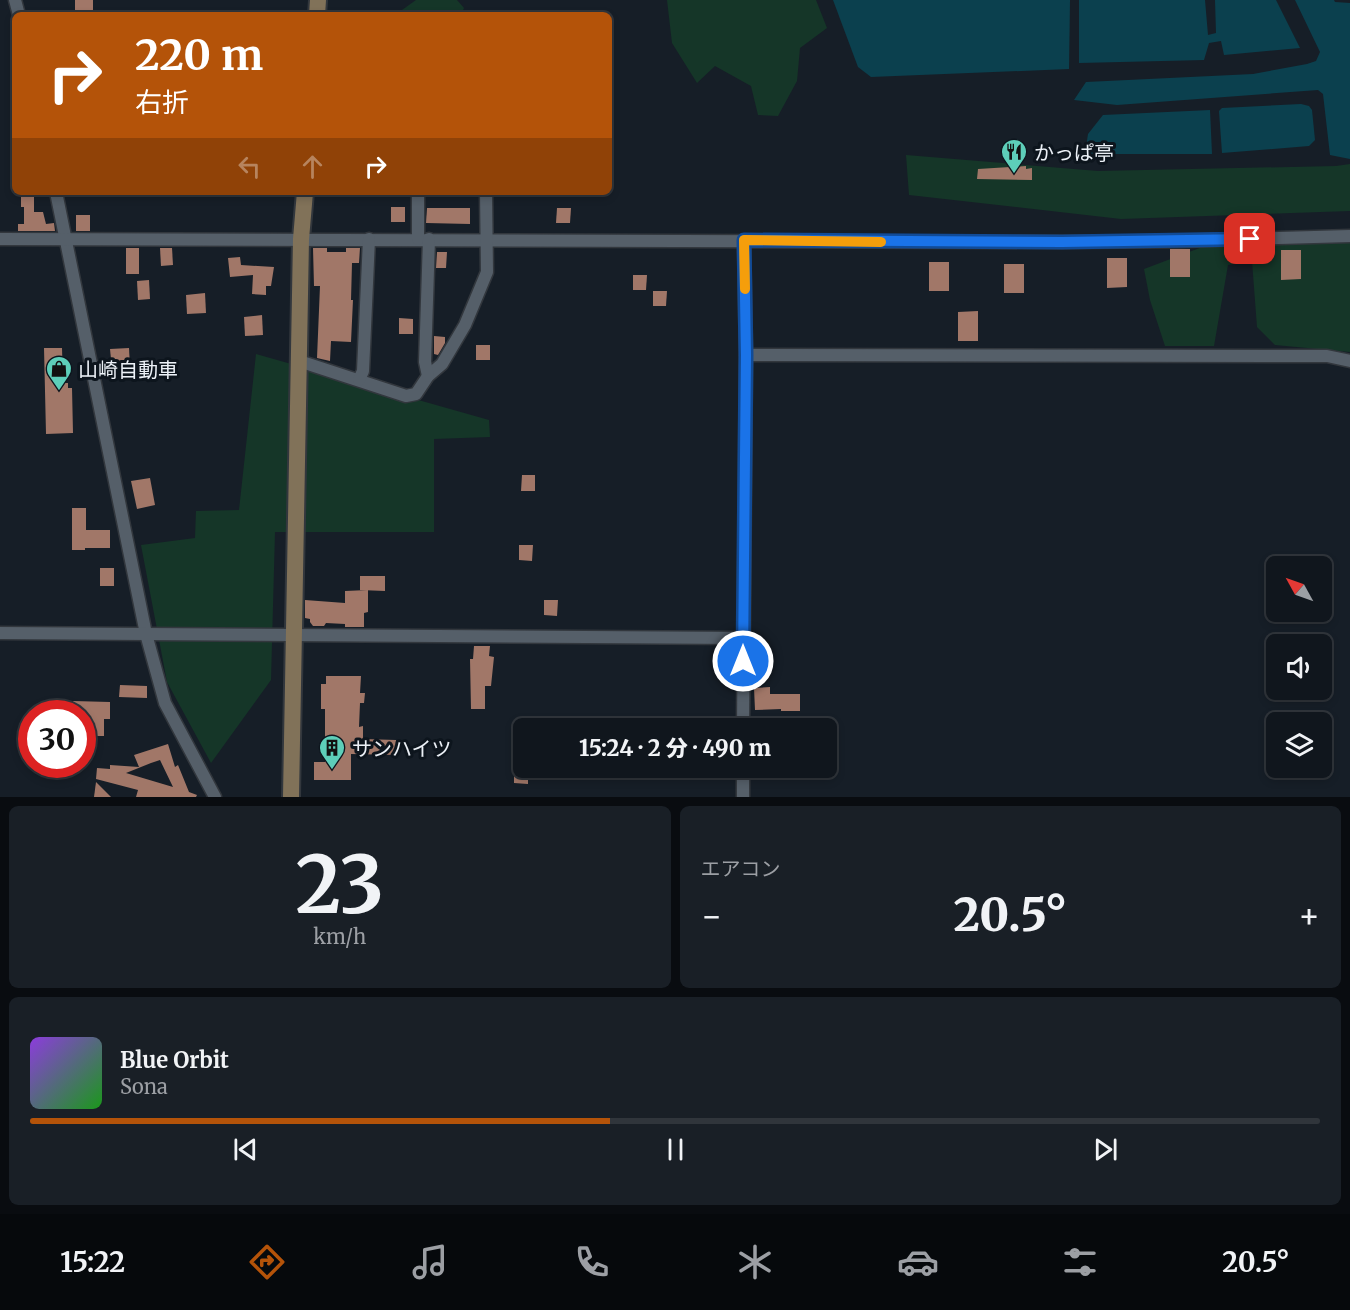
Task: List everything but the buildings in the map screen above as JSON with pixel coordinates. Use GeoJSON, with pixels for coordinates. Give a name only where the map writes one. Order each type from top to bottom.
{"type":"FeatureCollection","features":[{"type":"Feature","properties":{"kind":"street"},"geometry":{"type":"LineString","coordinates":[[57,195],[146,634],[165,703],[215,797]]}},
{"type":"Feature","properties":{"kind":"street"},"geometry":{"type":"LineString","coordinates":[[291,797],[301,239],[305,195]]}},
{"type":"Feature","properties":{"kind":"street"},"geometry":{"type":"LineString","coordinates":[[418,195],[423,239],[425,362],[428,376]]}},
{"type":"Feature","properties":{"kind":"street"},"geometry":{"type":"LineString","coordinates":[[299,361],[406,396],[416,394],[428,376],[442,364],[465,325],[487,272],[486,195]]}},
{"type":"Feature","properties":{"kind":"street"},"geometry":{"type":"LineString","coordinates":[[0,239],[1169,241],[1350,236]]}},
{"type":"Feature","properties":{"kind":"street"},"geometry":{"type":"LineString","coordinates":[[359,380],[363,371],[369,239]]}},
{"type":"Feature","properties":{"kind":"street"},"geometry":{"type":"LineString","coordinates":[[743,718],[746,355],[744,240]]}},
{"type":"Feature","properties":{"kind":"street"},"geometry":{"type":"LineString","coordinates":[[746,355],[1315,356],[1350,361]]}},
{"type":"Feature","properties":{"kind":"street"},"geometry":{"type":"LineString","coordinates":[[0,633],[743,638]]}},
{"type":"Feature","properties":{"kind":"street"},"geometry":{"type":"LineString","coordinates":[[743,778],[743,797]]}},
{"type":"Feature","properties":{"kind":"green space"},"geometry":{"type":"Polygon","coordinates":[[[416,0],[457,0],[464,8],[462,12],[402,12],[416,0]]]}},
{"type":"Feature","properties":{"kind":"green space"},"geometry":{"type":"Polygon","coordinates":[[[667,0],[816,0],[827,28],[800,48],[797,81],[778,116],[758,115],[751,86],[715,66],[697,83],[672,43],[667,0]]]}},
{"type":"Feature","properties":{"kind":"green space"},"geometry":{"type":"Polygon","coordinates":[[[906,155],[1098,171],[1350,164],[1350,211],[1121,219],[909,195],[906,155]]]}},
{"type":"Feature","properties":{"kind":"green space"},"geometry":{"type":"Polygon","coordinates":[[[1350,242],[1350,352],[1275,345],[1257,327],[1252,261],[1228,265],[1214,346],[1165,346],[1150,300],[1144,269],[1205,246],[1350,242]]]}},
{"type":"Feature","properties":{"kind":"green space"},"geometry":{"type":"Polygon","coordinates":[[[256,354],[489,420],[490,437],[434,439],[434,532],[275,532],[271,680],[211,763],[167,682],[141,545],[195,538],[196,511],[239,510],[256,354]]]}},
{"type":"Feature","properties":{"kind":"water"},"geometry":{"type":"Polygon","coordinates":[[[833,0],[1070,0],[1069,69],[871,77],[858,67],[833,0]]]}},
{"type":"Feature","properties":{"kind":"water"},"geometry":{"type":"Polygon","coordinates":[[[1079,0],[1205,0],[1208,35],[1216,33],[1215,0],[1276,0],[1300,48],[1224,55],[1221,41],[1209,43],[1204,60],[1079,63],[1079,0]]]}},
{"type":"Feature","properties":{"kind":"water"},"geometry":{"type":"Polygon","coordinates":[[[1295,0],[1334,0],[1350,3],[1350,159],[1330,155],[1323,94],[1318,90],[1117,105],[1074,100],[1086,82],[1253,74],[1316,61],[1320,52],[1295,0]]]}},
{"type":"Feature","properties":{"kind":"water"},"geometry":{"type":"Polygon","coordinates":[[[1301,104],[1309,106],[1312,110],[1315,140],[1309,146],[1222,153],[1219,111],[1222,108],[1301,104]]]}},
{"type":"Feature","properties":{"kind":"water"},"geometry":{"type":"Polygon","coordinates":[[[1210,110],[1212,154],[1085,154],[1088,134],[1103,115],[1210,110]]]}},
{"type":"Feature","properties":{"kind":"slow traffic"},"geometry":{"type":"LineString","coordinates":[[745,289],[744,240],[881,242]]}},
{"type":"Feature","properties":{"kind":"place","name":"かっぱ亭"},"geometry":{"type":"Point","coordinates":[1014,175]}},
{"type":"Feature","properties":{"kind":"place","name":"山崎自動車"},"geometry":{"type":"Point","coordinates":[59,392]}},
{"type":"Feature","properties":{"kind":"place","name":"サンハイツ"},"geometry":{"type":"Point","coordinates":[332,771]}},
{"type":"Feature","properties":{"kind":"route"},"geometry":{"type":"LineString","coordinates":[[743,661],[746,355],[744,240],[1062,242],[1250,239]]}}]}
